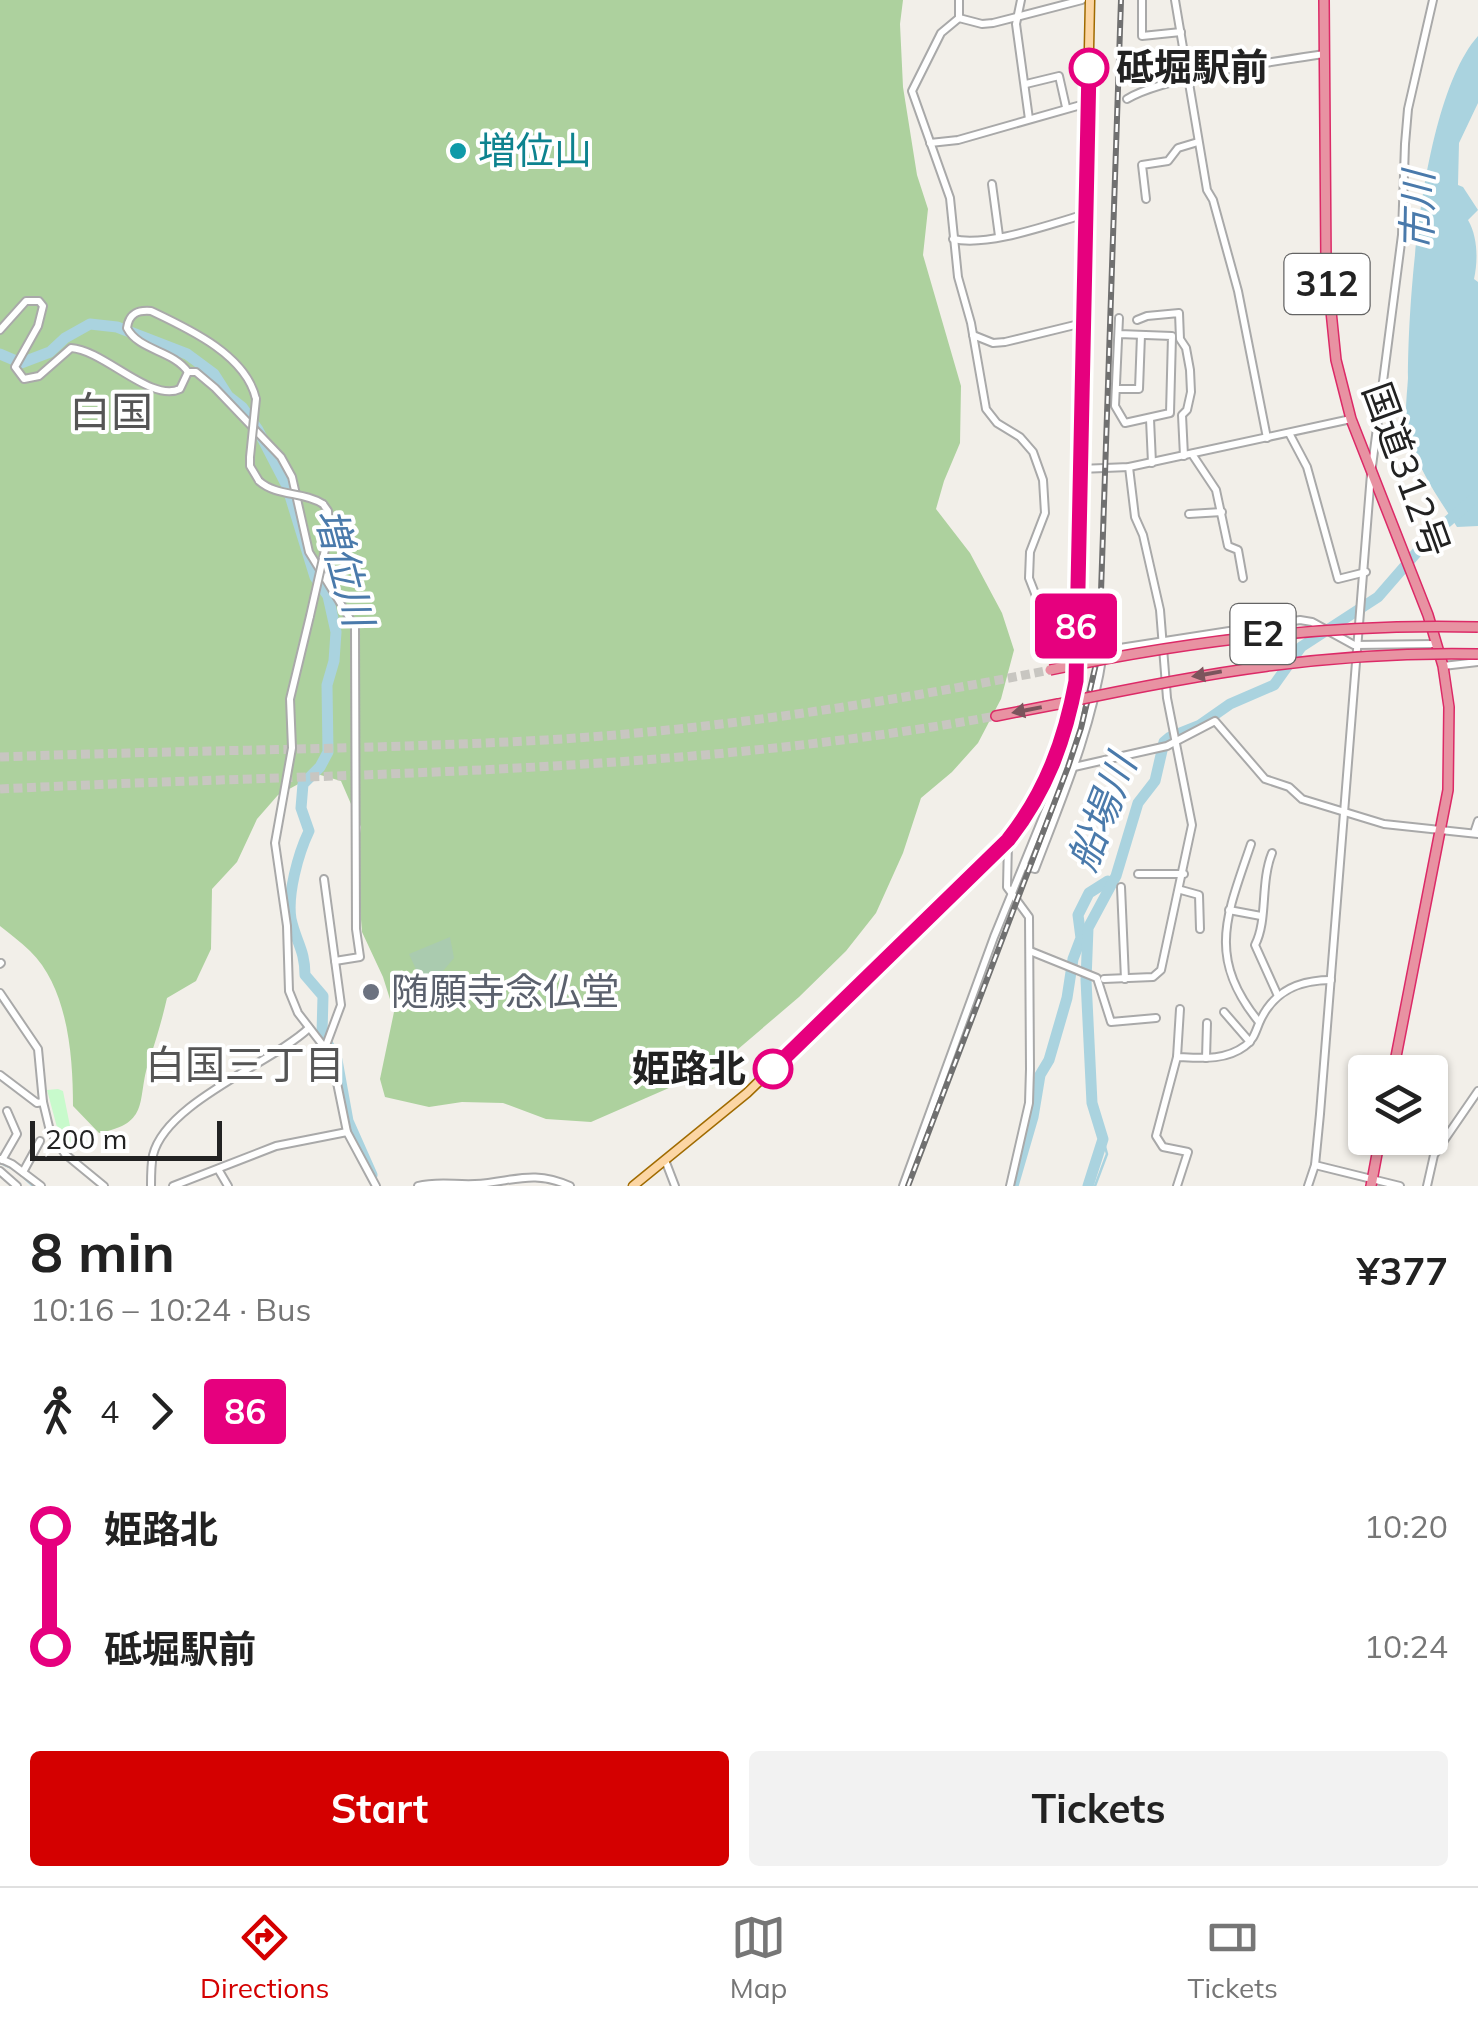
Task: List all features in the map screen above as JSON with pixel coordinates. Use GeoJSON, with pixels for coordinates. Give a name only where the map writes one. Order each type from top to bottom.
{"type":"FeatureCollection","features":[{"type":"Feature","properties":{"kind":"highway","name":"国道312号"},"geometry":{"type":"LineString","coordinates":[[1324,0],[1327,284],[1336,360],[1351,419],[1411,570],[1443,666],[1450,744],[1442,829],[1396,1055]]}},
{"type":"Feature","properties":{"kind":"highway","name":"E2"},"geometry":{"type":"LineString","coordinates":[[1050,670],[1166,647],[1279,632],[1388,626],[1478,627]]}},
{"type":"Feature","properties":{"kind":"highway","name":"E2"},"geometry":{"type":"LineString","coordinates":[[996,716],[1277,662],[1372,654],[1478,654]]}},
{"type":"Feature","properties":{"kind":"highway"},"geometry":{"type":"LineString","coordinates":[[1371,1183],[1377,1155]]}},
{"type":"Feature","properties":{"kind":"main road"},"geometry":{"type":"LineString","coordinates":[[633,1186],[747,1093],[1008,840],[1048,777],[1068,720],[1076,681],[1090,0]]}},
{"type":"Feature","properties":{"kind":"street"},"geometry":{"type":"LineString","coordinates":[[959,0],[959,18]]}},
{"type":"Feature","properties":{"kind":"street"},"geometry":{"type":"LineString","coordinates":[[1021,0],[1016,16],[1029,118]]}},
{"type":"Feature","properties":{"kind":"street"},"geometry":{"type":"LineString","coordinates":[[959,18],[982,24],[1082,0]]}},
{"type":"Feature","properties":{"kind":"street"},"geometry":{"type":"LineString","coordinates":[[1142,0],[1142,36],[1180,32]]}},
{"type":"Feature","properties":{"kind":"street"},"geometry":{"type":"LineString","coordinates":[[1175,0],[1207,190],[1238,291],[1267,438]]}},
{"type":"Feature","properties":{"kind":"street"},"geometry":{"type":"LineString","coordinates":[[1308,1186],[1314,1165],[1346,812],[1371,474],[1402,235],[1408,109],[1434,0]]}},
{"type":"Feature","properties":{"kind":"street"},"geometry":{"type":"LineString","coordinates":[[959,18],[941,33],[914,81],[914,104],[950,198],[958,277],[986,409],[1033,452],[1043,480],[1044,513],[1030,552],[1029,578],[1041,609],[1061,632],[1075,659]]}},
{"type":"Feature","properties":{"kind":"street"},"geometry":{"type":"LineString","coordinates":[[1127,100],[1135,94],[1187,80],[1324,54]]}},
{"type":"Feature","properties":{"kind":"street"},"geometry":{"type":"LineString","coordinates":[[1026,84],[1059,76],[1066,107]]}},
{"type":"Feature","properties":{"kind":"street"},"geometry":{"type":"LineString","coordinates":[[930,143],[958,140],[1088,103]]}},
{"type":"Feature","properties":{"kind":"street"},"geometry":{"type":"LineString","coordinates":[[1146,198],[1142,164],[1168,161],[1178,148],[1198,142]]}},
{"type":"Feature","properties":{"kind":"street"},"geometry":{"type":"LineString","coordinates":[[992,184],[999,236]]}},
{"type":"Feature","properties":{"kind":"street"},"geometry":{"type":"LineString","coordinates":[[953,239],[966,242],[999,236],[1086,214]]}},
{"type":"Feature","properties":{"kind":"street"},"geometry":{"type":"LineString","coordinates":[[0,330],[26,301],[39,301],[43,306],[38,326],[17,359],[17,374],[24,379],[39,376],[71,348],[100,357],[164,392],[180,390],[188,372]]}},
{"type":"Feature","properties":{"kind":"street"},"geometry":{"type":"LineString","coordinates":[[335,960],[360,957],[356,929],[354,627],[309,552],[292,477],[281,457],[215,388],[196,372],[188,372],[178,361],[131,336],[126,328],[133,314],[140,310],[151,311],[218,349],[248,376],[256,399],[250,457],[250,466],[259,481],[274,490],[309,497],[328,511],[330,532],[310,616],[290,699],[292,748],[275,843],[287,926],[289,991],[325,1048],[335,1072],[348,1132],[376,1186]]}},
{"type":"Feature","properties":{"kind":"street"},"geometry":{"type":"LineString","coordinates":[[1137,320],[1179,312],[1180,338],[1186,348],[1191,382],[1187,410],[1182,415],[1188,455],[1216,490],[1228,546],[1238,550],[1243,578]]}},
{"type":"Feature","properties":{"kind":"street"},"geometry":{"type":"LineString","coordinates":[[1119,318],[1115,406],[1119,418],[1125,423],[1170,414],[1172,336],[1119,334]]}},
{"type":"Feature","properties":{"kind":"street"},"geometry":{"type":"LineString","coordinates":[[972,334],[993,343],[1005,342],[1083,323]]}},
{"type":"Feature","properties":{"kind":"street"},"geometry":{"type":"LineString","coordinates":[[1116,390],[1139,389],[1141,335]]}},
{"type":"Feature","properties":{"kind":"street"},"geometry":{"type":"LineString","coordinates":[[1150,418],[1152,462]]}},
{"type":"Feature","properties":{"kind":"street"},"geometry":{"type":"LineString","coordinates":[[1080,469],[1129,467],[1351,419]]}},
{"type":"Feature","properties":{"kind":"street"},"geometry":{"type":"LineString","coordinates":[[1290,434],[1307,467],[1338,580],[1366,572]]}},
{"type":"Feature","properties":{"kind":"street"},"geometry":{"type":"LineString","coordinates":[[1030,951],[1100,979],[1153,977],[1162,970],[1181,890],[1192,824],[1167,698],[1160,610],[1143,535],[1135,517],[1129,467]]}},
{"type":"Feature","properties":{"kind":"street"},"geometry":{"type":"LineString","coordinates":[[1189,514],[1222,512]]}},
{"type":"Feature","properties":{"kind":"street"},"geometry":{"type":"LineString","coordinates":[[1024,866],[1035,869],[1074,767],[1092,711],[1103,653],[1107,650],[1284,622],[1312,622],[1359,645],[1436,644]]}},
{"type":"Feature","properties":{"kind":"street"},"geometry":{"type":"LineString","coordinates":[[1443,666],[1478,662]]}},
{"type":"Feature","properties":{"kind":"street"},"geometry":{"type":"LineString","coordinates":[[903,1186],[987,955],[1072,746],[1082,700],[1076,681]]}},
{"type":"Feature","properties":{"kind":"street"},"geometry":{"type":"LineString","coordinates":[[1074,767],[1167,746],[1214,721],[1265,778],[1289,787],[1302,799],[1384,824],[1476,834],[1478,821]]}},
{"type":"Feature","properties":{"kind":"street"},"geometry":{"type":"LineString","coordinates":[[1008,840],[1007,887],[1029,917],[1030,951],[1029,1102],[1010,1186]]}},
{"type":"Feature","properties":{"kind":"street"},"geometry":{"type":"LineString","coordinates":[[1251,844],[1224,936],[1226,961],[1242,1001],[1260,1022]]}},
{"type":"Feature","properties":{"kind":"street"},"geometry":{"type":"LineString","coordinates":[[1272,853],[1265,874],[1260,936],[1255,945],[1278,996]]}},
{"type":"Feature","properties":{"kind":"street"},"geometry":{"type":"LineString","coordinates":[[1138,874],[1184,874]]}},
{"type":"Feature","properties":{"kind":"street"},"geometry":{"type":"LineString","coordinates":[[324,879],[341,1005],[325,1048]]}},
{"type":"Feature","properties":{"kind":"street"},"geometry":{"type":"LineString","coordinates":[[1122,887],[1124,979]]}},
{"type":"Feature","properties":{"kind":"street"},"geometry":{"type":"LineString","coordinates":[[1181,890],[1199,895],[1200,930]]}},
{"type":"Feature","properties":{"kind":"street"},"geometry":{"type":"LineString","coordinates":[[1229,910],[1261,916]]}},
{"type":"Feature","properties":{"kind":"street"},"geometry":{"type":"LineString","coordinates":[[1100,979],[1111,1022],[1156,1018]]}},
{"type":"Feature","properties":{"kind":"street"},"geometry":{"type":"LineString","coordinates":[[1177,1057],[1230,1054],[1250,1042],[1278,996],[1301,983],[1331,980]]}},
{"type":"Feature","properties":{"kind":"street"},"geometry":{"type":"LineString","coordinates":[[0,994],[38,1050],[50,1131],[65,1154],[104,1186]]}},
{"type":"Feature","properties":{"kind":"street"},"geometry":{"type":"LineString","coordinates":[[1178,1186],[1188,1152],[1164,1147],[1156,1136],[1177,1057],[1180,1009]]}},
{"type":"Feature","properties":{"kind":"street"},"geometry":{"type":"LineString","coordinates":[[0,1018],[12,1011]]}},
{"type":"Feature","properties":{"kind":"street"},"geometry":{"type":"LineString","coordinates":[[1224,1012],[1250,1042]]}},
{"type":"Feature","properties":{"kind":"street"},"geometry":{"type":"LineString","coordinates":[[1206,1058],[1207,1023]]}},
{"type":"Feature","properties":{"kind":"street"},"geometry":{"type":"LineString","coordinates":[[151,1186],[157,1146],[200,1099],[309,1028]]}},
{"type":"Feature","properties":{"kind":"street"},"geometry":{"type":"LineString","coordinates":[[0,1075],[37,1103],[43,1102]]}},
{"type":"Feature","properties":{"kind":"street"},"geometry":{"type":"LineString","coordinates":[[1427,1186],[1434,1156],[1478,1091]]}},
{"type":"Feature","properties":{"kind":"street"},"geometry":{"type":"LineString","coordinates":[[7,1111],[18,1134],[1,1159],[41,1186]]}},
{"type":"Feature","properties":{"kind":"street"},"geometry":{"type":"LineString","coordinates":[[173,1186],[276,1146],[348,1132]]}},
{"type":"Feature","properties":{"kind":"street"},"geometry":{"type":"LineString","coordinates":[[23,1172],[40,1140]]}},
{"type":"Feature","properties":{"kind":"street"},"geometry":{"type":"LineString","coordinates":[[666,1160],[675,1186]]}},
{"type":"Feature","properties":{"kind":"street"},"geometry":{"type":"LineString","coordinates":[[1314,1165],[1371,1183],[1400,1186]]}},
{"type":"Feature","properties":{"kind":"street"},"geometry":{"type":"LineString","coordinates":[[218,1169],[228,1186]]}},
{"type":"Feature","properties":{"kind":"street"},"geometry":{"type":"LineString","coordinates":[[0,1170],[17,1186]]}},
{"type":"Feature","properties":{"kind":"street"},"geometry":{"type":"LineString","coordinates":[[418,1186],[483,1184],[535,1175],[570,1186]]}},
{"type":"Feature","properties":{"kind":"green space"},"geometry":{"type":"Polygon","coordinates":[[[0,0],[903,0],[903,87],[917,175],[928,209],[923,255],[961,386],[960,443],[936,509],[970,553],[1002,613],[1014,650],[1001,699],[978,743],[921,798],[903,853],[876,913],[846,951],[799,997],[717,1067],[591,1122],[546,1119],[503,1103],[462,1102],[429,1107],[385,1097],[380,1079],[394,1012],[362,932],[356,857],[361,827],[341,781],[317,774],[278,795],[257,819],[237,862],[212,889],[211,949],[196,981],[167,998],[135,1116],[116,1129],[99,1133],[73,1106],[66,1024],[53,984],[30,951],[0,926],[0,0]]]}},
{"type":"Feature","properties":{"kind":"green space"},"geometry":{"type":"Polygon","coordinates":[[[450,937],[454,958],[426,991],[409,954],[450,937]]]}},
{"type":"Feature","properties":{"kind":"green space"},"geometry":{"type":"Polygon","coordinates":[[[47,1090],[63,1091],[74,1146],[71,1153],[58,1131],[47,1090]]]}},
{"type":"Feature","properties":{"kind":"water"},"geometry":{"type":"Polygon","coordinates":[[[1478,36],[1478,103],[1459,143],[1458,185],[1478,210],[1468,220],[1475,241],[1474,279],[1478,282],[1478,526],[1457,527],[1422,469],[1408,431],[1409,341],[1422,198],[1432,149],[1459,65],[1478,36]]]}},
{"type":"Feature","properties":{"kind":"waterway","name":"増位川"},"geometry":{"type":"LineString","coordinates":[[0,354],[21,363],[50,352],[90,324],[117,327],[187,354],[214,374],[228,396],[242,407],[287,486],[315,577],[328,596],[336,632],[327,685],[328,752],[303,784],[301,808],[309,831],[294,875],[291,919],[305,975],[323,996],[322,1034],[337,1060],[348,1121],[372,1175]]}},
{"type":"Feature","properties":{"kind":"waterway","name":"船場川"},"geometry":{"type":"LineString","coordinates":[[1088,1186],[1103,1139],[1092,1103],[1086,980],[1088,928],[1116,876],[1138,803],[1155,781],[1164,742],[1200,725],[1230,704],[1274,685],[1301,647],[1378,597],[1431,536],[1478,495]]}},
{"type":"Feature","properties":{"kind":"waterway"},"geometry":{"type":"LineString","coordinates":[[1013,1186],[1033,1117],[1040,1075],[1049,1060],[1067,998],[1073,959],[1081,938],[1078,915],[1089,893],[1108,881]]}},
{"type":"Feature","properties":{"kind":"waterway"},"geometry":{"type":"LineString","coordinates":[[1095,1186],[1107,1154],[1103,1139]]}},
{"type":"Feature","properties":{"kind":"waterway"},"geometry":{"type":"LineString","coordinates":[[0,1163],[16,1170],[33,1186]]}},
{"type":"Feature","properties":{"kind":"tunnel"},"geometry":{"type":"LineString","coordinates":[[0,757],[410,746],[610,735],[800,714],[1050,670]]}},
{"type":"Feature","properties":{"kind":"tunnel"},"geometry":{"type":"LineString","coordinates":[[0,789],[624,761],[748,751],[996,716]]}},
{"type":"Feature","properties":{"kind":"railway"},"geometry":{"type":"LineString","coordinates":[[908,1186],[1068,767],[1099,651],[1121,0]]}},
{"type":"Feature","properties":{"kind":"bus line","name":"86"},"geometry":{"type":"LineString","coordinates":[[773,1069],[1008,840],[1026,816],[1059,750],[1076,681],[1089,68]]}},
{"type":"Feature","properties":{"kind":"place","name":"砥堀駅前"},"geometry":{"type":"Point","coordinates":[1089,68]}},
{"type":"Feature","properties":{"kind":"place","name":"増位山"},"geometry":{"type":"Point","coordinates":[458,151]}},
{"type":"Feature","properties":{"kind":"place","name":"随願寺念仏堂"},"geometry":{"type":"Point","coordinates":[371,992]}},
{"type":"Feature","properties":{"kind":"place","name":"姫路北"},"geometry":{"type":"Point","coordinates":[773,1069]}},
{"type":"Feature","properties":{"kind":"district","name":"白国"},"geometry":{"type":"Point","coordinates":[111,412]}},
{"type":"Feature","properties":{"kind":"district","name":"白国三丁目"},"geometry":{"type":"Point","coordinates":[245,1065]}},
{"type":"Feature","properties":{"kind":"water label","name":"市川"},"geometry":{"type":"Point","coordinates":[1418,211]}}]}
